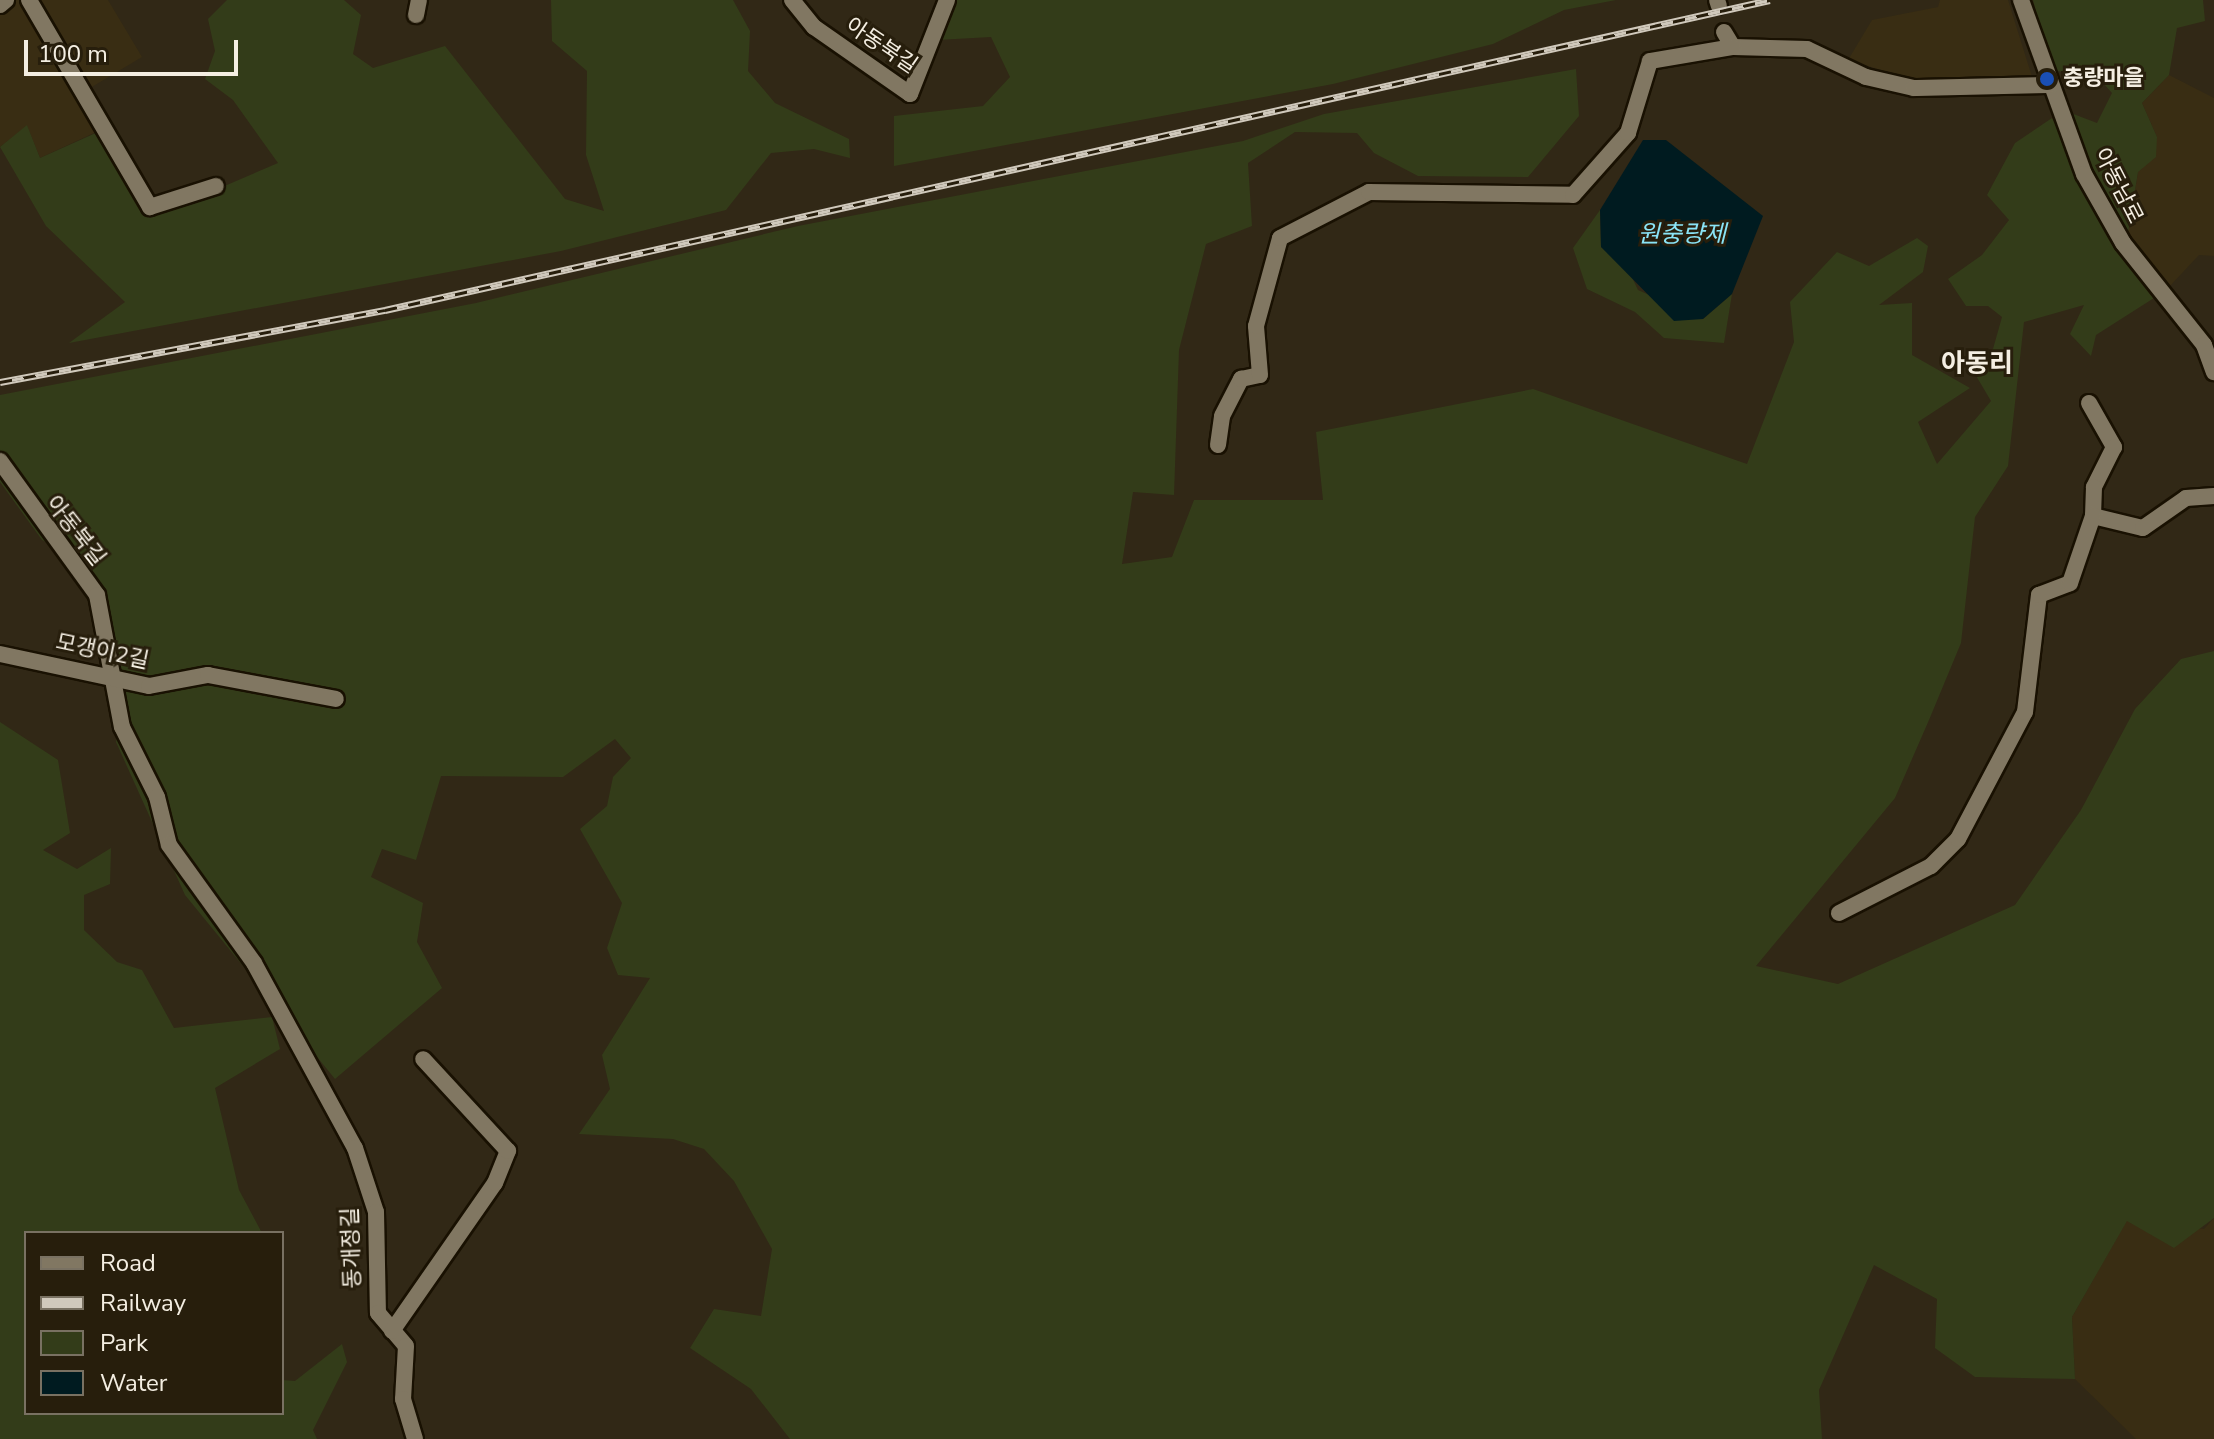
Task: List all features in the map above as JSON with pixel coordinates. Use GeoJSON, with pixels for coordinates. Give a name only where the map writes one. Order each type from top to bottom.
{"type":"FeatureCollection","features":[{"type":"Feature","properties":{"kind":"street"},"geometry":{"type":"LineString","coordinates":[[0,5],[6,0]]}},
{"type":"Feature","properties":{"kind":"street"},"geometry":{"type":"LineString","coordinates":[[29,0],[150,207],[216,186]]}},
{"type":"Feature","properties":{"kind":"street","name":"아동북길"},"geometry":{"type":"LineString","coordinates":[[792,0],[814,27],[910,94],[947,0]]}},
{"type":"Feature","properties":{"kind":"street","name":"아동남로"},"geometry":{"type":"LineString","coordinates":[[2021,0],[2050,85],[2115,229],[2204,345],[2214,372]]}},
{"type":"Feature","properties":{"kind":"street"},"geometry":{"type":"LineString","coordinates":[[1724,32],[1733,47]]}},
{"type":"Feature","properties":{"kind":"street"},"geometry":{"type":"LineString","coordinates":[[1218,445],[1222,416],[1241,379],[1260,375],[1256,326],[1280,238],[1369,192],[1573,195],[1628,133],[1650,61],[1733,47],[1807,49],[1866,77],[1914,88],[2050,85]]}},
{"type":"Feature","properties":{"kind":"street"},"geometry":{"type":"LineString","coordinates":[[1839,913],[1931,866],[1958,839],[2025,712],[2039,595],[2070,583],[2093,516],[2094,487],[2114,447],[2089,403]]}},
{"type":"Feature","properties":{"kind":"street","name":"아동북길"},"geometry":{"type":"LineString","coordinates":[[0,461],[97,595],[112,680],[169,845],[254,963],[352,1142]]}},
{"type":"Feature","properties":{"kind":"street"},"geometry":{"type":"LineString","coordinates":[[2093,516],[2143,528],[2186,498],[2214,496]]}},
{"type":"Feature","properties":{"kind":"street","name":"모갱이2길"},"geometry":{"type":"LineString","coordinates":[[0,654],[149,686],[208,675],[336,699]]}},
{"type":"Feature","properties":{"kind":"street"},"geometry":{"type":"LineString","coordinates":[[392,1331],[487,1195],[508,1151],[423,1059]]}},
{"type":"Feature","properties":{"kind":"street","name":"동개정길"},"geometry":{"type":"LineString","coordinates":[[352,1142],[376,1212],[378,1313],[406,1346],[403,1399],[415,1439]]}},
{"type":"Feature","properties":{"kind":"shaded area"},"geometry":{"type":"Polygon","coordinates":[[[15,0],[108,0],[142,57],[90,88],[111,125],[40,158],[27,126],[0,147],[0,15],[15,0]]]}},
{"type":"Feature","properties":{"kind":"shaded area"},"geometry":{"type":"Polygon","coordinates":[[[1940,0],[2008,0],[2033,80],[1911,79],[1848,60],[1872,20],[1938,7],[1940,0]]]}},
{"type":"Feature","properties":{"kind":"shaded area"},"geometry":{"type":"Polygon","coordinates":[[[2169,75],[2214,98],[2214,256],[2199,255],[2168,288],[2128,233],[2138,172],[2157,137],[2142,103],[2169,75]]]}},
{"type":"Feature","properties":{"kind":"shaded area"},"geometry":{"type":"Polygon","coordinates":[[[2214,1218],[2214,1439],[2136,1439],[2075,1379],[2072,1317],[2127,1220],[2204,1229],[2214,1218]]]}},
{"type":"Feature","properties":{"kind":"green space"},"geometry":{"type":"Polygon","coordinates":[[[227,0],[344,0],[361,15],[353,54],[373,68],[445,46],[565,199],[604,211],[586,155],[587,71],[552,41],[551,0],[733,0],[750,31],[748,71],[775,103],[849,139],[850,158],[814,149],[771,153],[726,210],[561,251],[69,343],[125,302],[46,226],[0,147],[27,125],[40,158],[98,132],[150,218],[278,163],[233,100],[205,79],[215,51],[208,19],[227,0]]]}},
{"type":"Feature","properties":{"kind":"green space"},"geometry":{"type":"Polygon","coordinates":[[[953,0],[1616,0],[1564,10],[1493,44],[1333,84],[894,166],[894,116],[983,106],[1010,77],[991,37],[937,40],[953,0]]]}},
{"type":"Feature","properties":{"kind":"green space"},"geometry":{"type":"Polygon","coordinates":[[[2033,0],[2203,0],[2205,21],[2177,28],[2169,75],[2142,103],[2157,137],[2156,157],[2138,172],[2128,233],[2113,219],[2063,110],[2097,123],[2112,93],[2094,73],[2051,71],[2033,0]]]}},
{"type":"Feature","properties":{"kind":"green space"},"geometry":{"type":"Polygon","coordinates":[[[1576,69],[1579,116],[1528,177],[1418,176],[1374,153],[1357,133],[1295,132],[1248,163],[1252,226],[1206,244],[1179,350],[1174,495],[1133,492],[1122,564],[1172,557],[1194,500],[1323,500],[1316,432],[1533,389],[1747,464],[1794,342],[1790,302],[1837,252],[1869,266],[1917,238],[1928,246],[1923,272],[1879,305],[1912,303],[1912,355],[1970,388],[1918,422],[1937,464],[1991,401],[1972,369],[1993,349],[2002,317],[1988,306],[1966,306],[1948,279],[1982,255],[2009,220],[1987,195],[2015,143],[2052,118],[2111,237],[2154,298],[2096,335],[2091,356],[2070,334],[2084,305],[2024,322],[2008,466],[1975,517],[1961,643],[1929,720],[1895,798],[1756,966],[1838,984],[2015,905],[2081,810],[2135,709],[2181,659],[2214,651],[2214,1218],[2174,1248],[2127,1221],[2072,1317],[2075,1379],[1975,1377],[1935,1348],[1937,1299],[1874,1265],[1819,1390],[1822,1439],[790,1439],[751,1389],[690,1348],[714,1309],[761,1316],[772,1249],[734,1181],[704,1149],[673,1139],[579,1134],[610,1089],[602,1055],[650,978],[618,975],[607,948],[622,903],[580,829],[607,806],[613,777],[631,758],[615,739],[563,777],[441,776],[416,860],[382,849],[371,877],[423,903],[417,942],[442,988],[335,1079],[185,895],[116,742],[122,693],[81,562],[42,540],[0,482],[0,395],[476,303],[798,226],[1243,141],[1324,114],[1576,69]]]}},
{"type":"Feature","properties":{"kind":"green space"},"geometry":{"type":"Polygon","coordinates":[[[1600,210],[1601,247],[1628,269],[1638,290],[1703,319],[1732,294],[1724,343],[1664,338],[1635,312],[1587,289],[1573,248],[1600,210]]]}},
{"type":"Feature","properties":{"kind":"green space"},"geometry":{"type":"Polygon","coordinates":[[[0,722],[58,760],[70,833],[43,850],[77,869],[111,848],[110,884],[84,895],[84,930],[117,962],[142,970],[174,1028],[272,1017],[280,1049],[215,1088],[239,1190],[261,1231],[24,1231],[24,1415],[284,1415],[284,1380],[295,1381],[342,1344],[347,1362],[313,1430],[317,1439],[0,1439],[0,722]]]}},
{"type":"Feature","properties":{"kind":"water","name":"원충량제"},"geometry":{"type":"Polygon","coordinates":[[[1643,140],[1666,140],[1763,216],[1732,294],[1703,319],[1674,321],[1601,247],[1600,210],[1643,140]]]}},
{"type":"Feature","properties":{"kind":"railway"},"geometry":{"type":"LineString","coordinates":[[0,382],[385,310],[1770,0]]}},
{"type":"Feature","properties":{"kind":"place","name":"충량마을"},"geometry":{"type":"Point","coordinates":[2047,79]}},
{"type":"Feature","properties":{"kind":"district","name":"아동리"},"geometry":{"type":"Point","coordinates":[1977,364]}}]}
